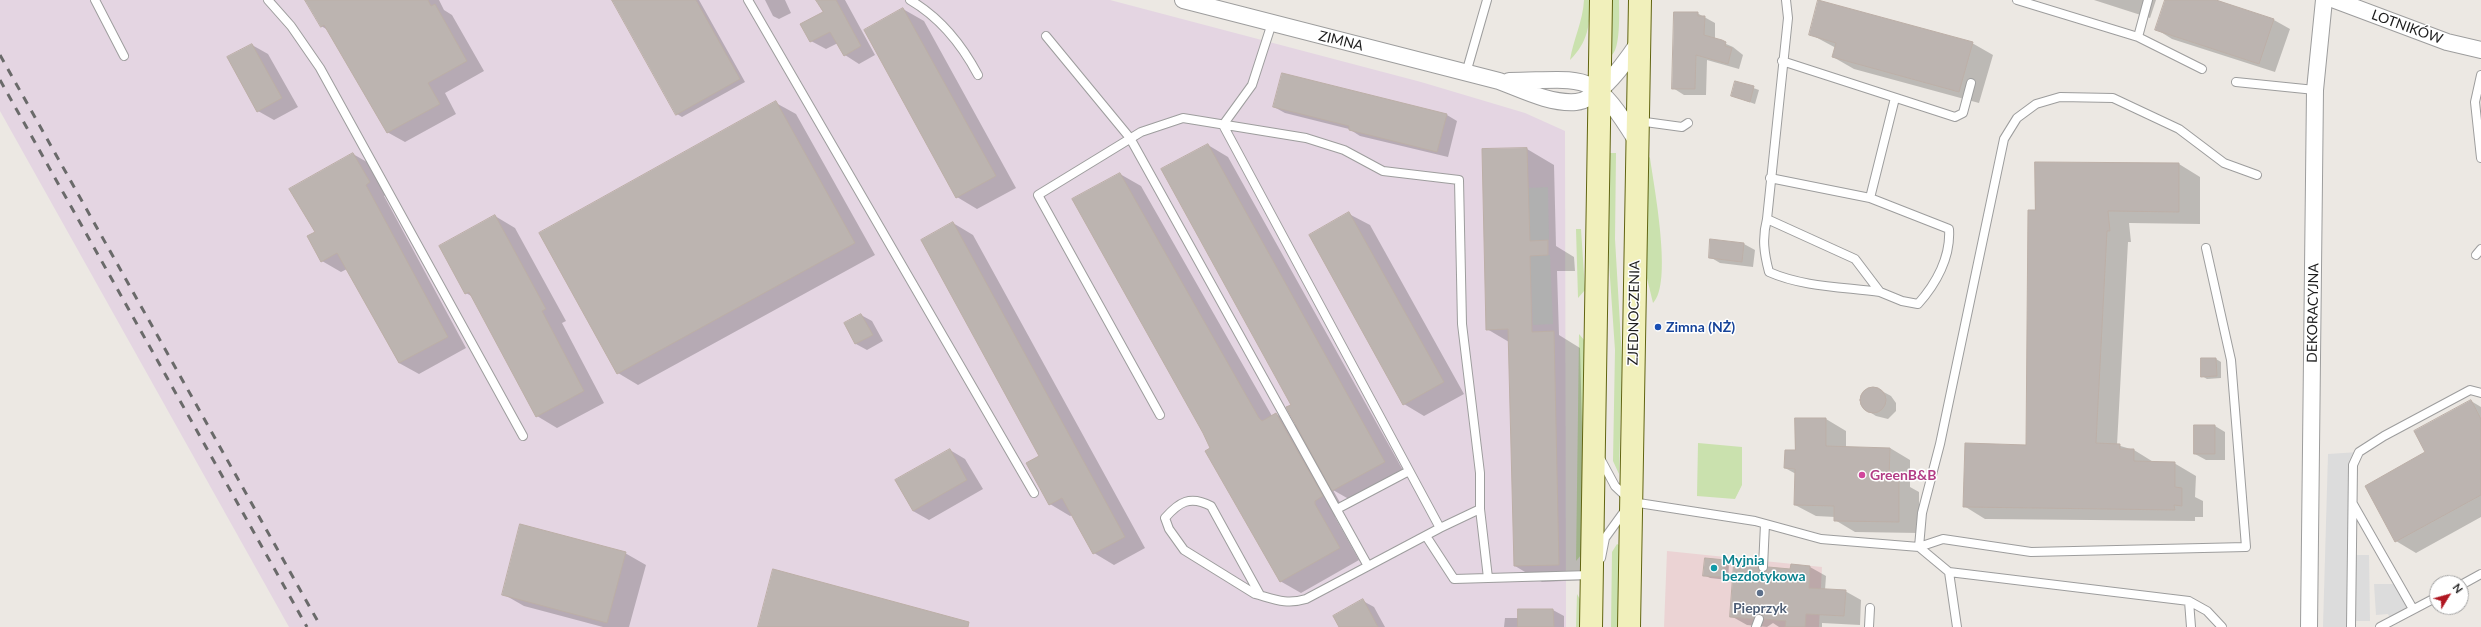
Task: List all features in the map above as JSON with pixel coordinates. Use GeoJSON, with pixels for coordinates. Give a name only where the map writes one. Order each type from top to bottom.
{"type":"FeatureCollection","features":[{"type":"Feature","properties":{"kind":"main road"},"geometry":{"type":"LineString","coordinates":[[1591,627],[1601,0]]}},
{"type":"Feature","properties":{"kind":"main road","name":"ZJEDNOCZENIA"},"geometry":{"type":"LineString","coordinates":[[1629,627],[1640,0]]}},
{"type":"Feature","properties":{"kind":"street","name":"ZIMNA"},"geometry":{"type":"LineString","coordinates":[[1183,0],[1499,81],[1534,94],[1563,101],[1577,102],[1585,100],[1599,90],[1622,68],[1640,41]]}},
{"type":"Feature","properties":{"kind":"street","name":"DEKORACYJNA"},"geometry":{"type":"LineString","coordinates":[[2309,627],[2315,90],[2324,0]]}},
{"type":"Feature","properties":{"kind":"street","name":"LOTNIKÓW"},"geometry":{"type":"LineString","coordinates":[[2335,0],[2447,42],[2481,50]]}},
{"type":"Feature","properties":{"kind":"street","name":"ZIMNA"},"geometry":{"type":"LineString","coordinates":[[1499,81],[1564,78],[1584,82],[1599,90],[1637,131]]}},
{"type":"Feature","properties":{"kind":"lane"},"geometry":{"type":"LineString","coordinates":[[95,0],[124,56]]}},
{"type":"Feature","properties":{"kind":"lane"},"geometry":{"type":"LineString","coordinates":[[268,0],[291,26],[324,74],[523,436]]}},
{"type":"Feature","properties":{"kind":"lane"},"geometry":{"type":"LineString","coordinates":[[748,0],[1034,493]]}},
{"type":"Feature","properties":{"kind":"lane"},"geometry":{"type":"LineString","coordinates":[[910,0],[934,17],[962,46],[978,75]]}},
{"type":"Feature","properties":{"kind":"lane"},"geometry":{"type":"LineString","coordinates":[[1466,73],[1487,0]]}},
{"type":"Feature","properties":{"kind":"lane"},"geometry":{"type":"LineString","coordinates":[[1770,178],[1870,198],[1949,229],[1950,245],[1931,289],[1918,304],[1902,301],[1880,292],[1806,283],[1783,278],[1769,272],[1763,235],[1767,219],[1770,178],[1782,61],[1788,18],[1786,0]]}},
{"type":"Feature","properties":{"kind":"lane"},"geometry":{"type":"LineString","coordinates":[[2017,0],[2138,37],[2202,69]]}},
{"type":"Feature","properties":{"kind":"lane"},"geometry":{"type":"LineString","coordinates":[[2138,37],[2148,0]]}},
{"type":"Feature","properties":{"kind":"lane"},"geometry":{"type":"LineString","coordinates":[[1222,125],[1252,85],[1272,23]]}},
{"type":"Feature","properties":{"kind":"lane"},"geometry":{"type":"LineString","coordinates":[[1046,36],[1130,138],[1368,566]]}},
{"type":"Feature","properties":{"kind":"lane"},"geometry":{"type":"LineString","coordinates":[[1782,61],[1955,117],[1963,113],[1971,83]]}},
{"type":"Feature","properties":{"kind":"lane"},"geometry":{"type":"LineString","coordinates":[[2481,75],[2475,102],[2481,158]]}},
{"type":"Feature","properties":{"kind":"lane"},"geometry":{"type":"LineString","coordinates":[[2236,82],[2315,90]]}},
{"type":"Feature","properties":{"kind":"lane"},"geometry":{"type":"LineString","coordinates":[[1919,547],[1922,513],[1940,444],[2004,139],[2017,118],[2036,104],[2060,97],[2113,98],[2179,129],[2224,163],[2257,175]]}},
{"type":"Feature","properties":{"kind":"lane"},"geometry":{"type":"LineString","coordinates":[[1870,198],[1895,98]]}},
{"type":"Feature","properties":{"kind":"lane"},"geometry":{"type":"LineString","coordinates":[[1160,415],[1038,194],[1141,132],[1183,118],[1306,138],[1344,150],[1383,171],[1459,180],[1462,324],[1480,473],[1480,509],[1488,578]]}},
{"type":"Feature","properties":{"kind":"lane"},"geometry":{"type":"LineString","coordinates":[[1637,131],[1682,127],[1688,123]]}},
{"type":"Feature","properties":{"kind":"lane"},"geometry":{"type":"LineString","coordinates":[[1222,125],[1440,528]]}},
{"type":"Feature","properties":{"kind":"lane"},"geometry":{"type":"LineString","coordinates":[[1767,219],[1855,259],[1880,292]]}},
{"type":"Feature","properties":{"kind":"lane"},"geometry":{"type":"LineString","coordinates":[[1594,443],[1607,474],[1615,486],[1632,502],[1764,524],[1821,539],[1919,547],[1943,540],[2031,552],[2246,547],[2231,360],[2206,248]]}},
{"type":"Feature","properties":{"kind":"lane"},"geometry":{"type":"LineString","coordinates":[[2351,627],[2353,465],[2359,452],[2384,436],[2470,390],[2481,393]]}},
{"type":"Feature","properties":{"kind":"lane"},"geometry":{"type":"LineString","coordinates":[[1336,509],[1409,471]]}},
{"type":"Feature","properties":{"kind":"lane"},"geometry":{"type":"LineString","coordinates":[[1260,595],[1211,506],[1198,500],[1184,502],[1172,510],[1165,518],[1169,529],[1184,550],[1260,595],[1292,604],[1480,509]]}},
{"type":"Feature","properties":{"kind":"lane"},"geometry":{"type":"LineString","coordinates":[[1592,601],[1605,538],[1632,502]]}},
{"type":"Feature","properties":{"kind":"lane"},"geometry":{"type":"LineString","coordinates":[[2353,504],[2413,610]]}},
{"type":"Feature","properties":{"kind":"lane"},"geometry":{"type":"LineString","coordinates":[[1763,567],[1764,524]]}},
{"type":"Feature","properties":{"kind":"lane"},"geometry":{"type":"LineString","coordinates":[[1426,536],[1454,579],[1592,575]]}},
{"type":"Feature","properties":{"kind":"lane"},"geometry":{"type":"LineString","coordinates":[[1919,547],[1949,572],[2189,601],[2207,612],[2222,627]]}},
{"type":"Feature","properties":{"kind":"lane"},"geometry":{"type":"LineString","coordinates":[[1949,572],[1957,627]]}},
{"type":"Feature","properties":{"kind":"lane"},"geometry":{"type":"LineString","coordinates":[[2469,581],[2481,574]]}},
{"type":"Feature","properties":{"kind":"lane"},"geometry":{"type":"LineString","coordinates":[[2189,601],[2191,627]]}},
{"type":"Feature","properties":{"kind":"lane"},"geometry":{"type":"LineString","coordinates":[[2380,627],[2429,601]]}},
{"type":"Feature","properties":{"kind":"lane"},"geometry":{"type":"LineString","coordinates":[[1869,627],[1870,608]]}},
{"type":"Feature","properties":{"kind":"shaded area"},"geometry":{"type":"Polygon","coordinates":[[[0,0],[1110,0],[1421,82],[1525,113],[1565,131],[1566,627],[289,627],[0,111],[0,0]]]}},
{"type":"Feature","properties":{"kind":"shaded area"},"geometry":{"type":"Polygon","coordinates":[[[1548,187],[1549,240],[1530,241],[1528,188],[1548,187]]]}},
{"type":"Feature","properties":{"kind":"shaded area"},"geometry":{"type":"Polygon","coordinates":[[[1550,255],[1553,324],[1533,325],[1530,256],[1550,255]]]}},
{"type":"Feature","properties":{"kind":"shaded area"},"geometry":{"type":"Polygon","coordinates":[[[2359,452],[2353,465],[2352,555],[2369,555],[2370,621],[2351,621],[2351,627],[2323,627],[2328,454],[2359,452]]]}},
{"type":"Feature","properties":{"kind":"shaded area"},"geometry":{"type":"Polygon","coordinates":[[[1667,551],[1822,567],[1819,627],[1664,627],[1667,551]]]}},
{"type":"Feature","properties":{"kind":"shaded area"},"geometry":{"type":"Polygon","coordinates":[[[2374,584],[2399,584],[2413,609],[2391,621],[2388,614],[2376,615],[2374,584]]]}},
{"type":"Feature","properties":{"kind":"green space"},"geometry":{"type":"Polygon","coordinates":[[[1584,0],[1590,0],[1587,33],[1581,47],[1570,60],[1582,15],[1584,0]]]}},
{"type":"Feature","properties":{"kind":"green space"},"geometry":{"type":"Polygon","coordinates":[[[1610,0],[1619,0],[1618,38],[1614,52],[1611,56],[1610,0]]]}},
{"type":"Feature","properties":{"kind":"green space"},"geometry":{"type":"Polygon","coordinates":[[[1608,153],[1616,153],[1615,239],[1622,359],[1619,474],[1613,461],[1615,350],[1607,234],[1608,153]]]}},
{"type":"Feature","properties":{"kind":"green space"},"geometry":{"type":"Polygon","coordinates":[[[1646,153],[1650,158],[1655,190],[1662,256],[1662,276],[1659,293],[1653,303],[1645,270],[1646,153]]]}},
{"type":"Feature","properties":{"kind":"green space"},"geometry":{"type":"Polygon","coordinates":[[[1576,229],[1581,229],[1585,290],[1578,298],[1576,229]]]}},
{"type":"Feature","properties":{"kind":"green space"},"geometry":{"type":"Polygon","coordinates":[[[1579,334],[1585,341],[1582,554],[1576,561],[1579,334]]]}},
{"type":"Feature","properties":{"kind":"green space"},"geometry":{"type":"Polygon","coordinates":[[[1698,443],[1742,447],[1742,485],[1735,499],[1697,496],[1698,443]]]}},
{"type":"Feature","properties":{"kind":"green space"},"geometry":{"type":"Polygon","coordinates":[[[1617,544],[1619,545],[1620,555],[1619,627],[1611,627],[1612,552],[1617,544]]]}},
{"type":"Feature","properties":{"kind":"green space"},"geometry":{"type":"Polygon","coordinates":[[[1577,594],[1581,601],[1581,627],[1576,627],[1577,594]]]}},
{"type":"Feature","properties":{"kind":"building"},"geometry":{"type":"Polygon","coordinates":[[[305,0],[428,0],[431,6],[435,4],[467,61],[428,83],[440,104],[387,133],[324,25],[321,27],[305,0]]]}},
{"type":"Feature","properties":{"kind":"building"},"geometry":{"type":"Polygon","coordinates":[[[612,0],[696,0],[740,79],[676,115],[612,0]]]}},
{"type":"Feature","properties":{"kind":"building"},"geometry":{"type":"Polygon","coordinates":[[[816,0],[836,0],[861,46],[844,56],[830,32],[810,42],[800,24],[823,12],[816,0]]]}},
{"type":"Feature","properties":{"kind":"building"},"geometry":{"type":"Polygon","coordinates":[[[1818,0],[1973,42],[1959,92],[1832,57],[1836,43],[1809,35],[1818,0]]]}},
{"type":"Feature","properties":{"kind":"building"},"geometry":{"type":"Polygon","coordinates":[[[2165,0],[2216,0],[2274,19],[2259,64],[2155,30],[2165,0]]]}},
{"type":"Feature","properties":{"kind":"building"},"geometry":{"type":"Polygon","coordinates":[[[903,8],[996,176],[956,198],[864,30],[903,8]]]}},
{"type":"Feature","properties":{"kind":"building"},"geometry":{"type":"Polygon","coordinates":[[[1674,12],[1698,12],[1698,16],[1705,16],[1704,35],[1722,40],[1726,42],[1725,46],[1732,48],[1728,64],[1696,55],[1695,89],[1672,89],[1674,12]]]}},
{"type":"Feature","properties":{"kind":"building"},"geometry":{"type":"Polygon","coordinates":[[[252,44],[282,98],[257,112],[227,57],[252,44]]]}},
{"type":"Feature","properties":{"kind":"building"},"geometry":{"type":"Polygon","coordinates":[[[1282,73],[1447,114],[1437,152],[1349,130],[1349,126],[1273,107],[1282,73]]]}},
{"type":"Feature","properties":{"kind":"building"},"geometry":{"type":"Polygon","coordinates":[[[1735,81],[1754,86],[1750,102],[1731,96],[1735,81]]]}},
{"type":"Feature","properties":{"kind":"building"},"geometry":{"type":"Polygon","coordinates":[[[776,101],[855,243],[617,374],[539,233],[776,101]]]}},
{"type":"Feature","properties":{"kind":"building"},"geometry":{"type":"Polygon","coordinates":[[[1208,144],[1385,462],[1332,491],[1286,407],[1291,405],[1161,169],[1208,144]]]}},
{"type":"Feature","properties":{"kind":"building"},"geometry":{"type":"Polygon","coordinates":[[[1527,148],[1530,241],[1548,240],[1548,255],[1530,256],[1532,332],[1554,331],[1559,565],[1514,566],[1508,329],[1486,330],[1482,149],[1527,148]]]}},
{"type":"Feature","properties":{"kind":"building"},"geometry":{"type":"Polygon","coordinates":[[[353,153],[370,182],[366,185],[448,337],[399,363],[337,253],[321,262],[307,236],[315,232],[289,189],[353,153]]]}},
{"type":"Feature","properties":{"kind":"building"},"geometry":{"type":"Polygon","coordinates":[[[2035,162],[2179,163],[2179,212],[2108,211],[2110,231],[2107,231],[2096,443],[2120,444],[2120,449],[2134,449],[2134,461],[2175,462],[2175,487],[2182,488],[2182,506],[2174,505],[2175,510],[1963,507],[1965,443],[2026,445],[2028,210],[2035,210],[2035,162]]]}},
{"type":"Feature","properties":{"kind":"building"},"geometry":{"type":"Polygon","coordinates":[[[1120,173],[1259,418],[1262,421],[1276,413],[1323,496],[1315,501],[1315,504],[1340,548],[1280,582],[1205,451],[1210,448],[1203,433],[1072,199],[1120,173]]]}},
{"type":"Feature","properties":{"kind":"building"},"geometry":{"type":"Polygon","coordinates":[[[1349,212],[1444,382],[1403,405],[1309,235],[1349,212]]]}},
{"type":"Feature","properties":{"kind":"building"},"geometry":{"type":"Polygon","coordinates":[[[495,215],[546,309],[542,311],[584,391],[536,417],[469,292],[465,294],[439,246],[495,215]]]}},
{"type":"Feature","properties":{"kind":"building"},"geometry":{"type":"Polygon","coordinates":[[[953,222],[1125,537],[1093,554],[1062,498],[1049,505],[1026,463],[1039,456],[921,240],[953,222]]]}},
{"type":"Feature","properties":{"kind":"building"},"geometry":{"type":"Polygon","coordinates":[[[1710,239],[1744,243],[1742,262],[1709,258],[1710,239]]]}},
{"type":"Feature","properties":{"kind":"building"},"geometry":{"type":"Polygon","coordinates":[[[861,314],[873,335],[855,344],[844,323],[861,314]]]}},
{"type":"Feature","properties":{"kind":"building"},"geometry":{"type":"Polygon","coordinates":[[[2201,358],[2216,358],[2217,376],[2201,377],[2201,358]]]}},
{"type":"Feature","properties":{"kind":"building"},"geometry":{"type":"Polygon","coordinates":[[[1873,387],[1882,391],[1886,400],[1882,409],[1873,413],[1864,409],[1860,400],[1864,391],[1873,387]]]}},
{"type":"Feature","properties":{"kind":"building"},"geometry":{"type":"Polygon","coordinates":[[[2471,400],[2481,419],[2481,495],[2395,542],[2365,486],[2425,452],[2414,431],[2471,400]]]}},
{"type":"Feature","properties":{"kind":"building","name":"GreenB&B"},"geometry":{"type":"Polygon","coordinates":[[[1795,418],[1826,418],[1826,446],[1890,448],[1889,479],[1899,479],[1899,522],[1834,521],[1834,506],[1794,505],[1795,469],[1784,468],[1785,450],[1795,450],[1795,418]]]}},
{"type":"Feature","properties":{"kind":"building"},"geometry":{"type":"Polygon","coordinates":[[[2194,425],[2215,425],[2215,454],[2194,454],[2194,425]]]}},
{"type":"Feature","properties":{"kind":"building"},"geometry":{"type":"Polygon","coordinates":[[[950,449],[967,480],[913,511],[895,480],[950,449]]]}},
{"type":"Feature","properties":{"kind":"building"},"geometry":{"type":"Polygon","coordinates":[[[520,524],[626,552],[607,623],[502,595],[520,524]]]}},
{"type":"Feature","properties":{"kind":"building","name":"Myjnia bezdotykowa"},"geometry":{"type":"Polygon","coordinates":[[[1705,558],[1725,560],[1723,577],[1703,576],[1705,558]]]}},
{"type":"Feature","properties":{"kind":"building"},"geometry":{"type":"Polygon","coordinates":[[[1734,564],[1758,566],[1758,570],[1763,572],[1768,567],[1790,569],[1791,564],[1810,566],[1809,588],[1846,590],[1844,616],[1806,614],[1805,627],[1785,627],[1786,621],[1764,619],[1761,614],[1756,615],[1753,619],[1730,617],[1734,564]]]}},
{"type":"Feature","properties":{"kind":"building"},"geometry":{"type":"Polygon","coordinates":[[[773,569],[969,622],[968,627],[758,627],[773,569]]]}},
{"type":"Feature","properties":{"kind":"building"},"geometry":{"type":"Polygon","coordinates":[[[1363,599],[1378,627],[1339,627],[1333,616],[1363,599]]]}},
{"type":"Feature","properties":{"kind":"building"},"geometry":{"type":"Polygon","coordinates":[[[1518,609],[1553,609],[1554,627],[1518,627],[1518,609]]]}},
{"type":"Feature","properties":{"kind":"railway"},"geometry":{"type":"LineString","coordinates":[[0,55],[321,627]]}},
{"type":"Feature","properties":{"kind":"railway"},"geometry":{"type":"LineString","coordinates":[[0,80],[307,627]]}},
{"type":"Feature","properties":{"kind":"place","name":"Zimna (NŻ)"},"geometry":{"type":"Point","coordinates":[1658,327]}},
{"type":"Feature","properties":{"kind":"place","name":"GreenB&B"},"geometry":{"type":"Point","coordinates":[1862,475]}},
{"type":"Feature","properties":{"kind":"place","name":"Myjnia bezdotykowa"},"geometry":{"type":"Point","coordinates":[1714,568]}},
{"type":"Feature","properties":{"kind":"place","name":"Pieprzyk"},"geometry":{"type":"Point","coordinates":[1760,593]}}]}
